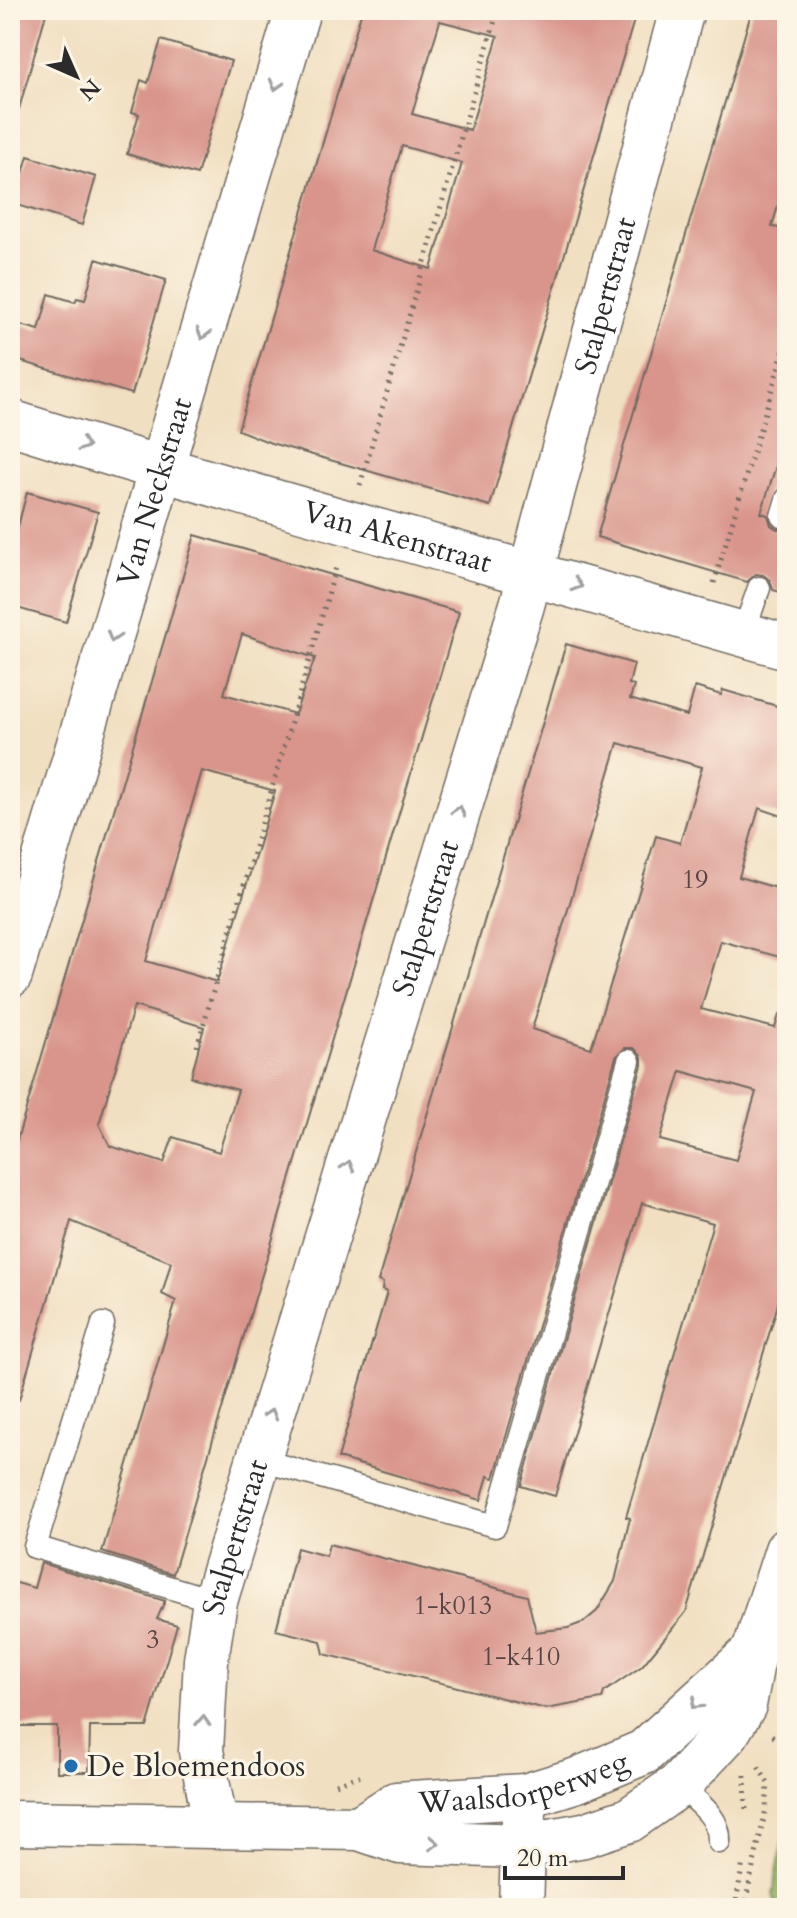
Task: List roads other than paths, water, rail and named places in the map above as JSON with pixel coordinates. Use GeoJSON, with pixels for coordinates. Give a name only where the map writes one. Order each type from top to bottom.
{"type":"FeatureCollection","features":[{"type":"Feature","properties":{"kind":"street","name":"Van Neckstraat"},"geometry":{"type":"LineString","coordinates":[[10,975],[164,471],[298,10]]}},
{"type":"Feature","properties":{"kind":"street","name":"Stalpertstraat"},"geometry":{"type":"LineString","coordinates":[[216,1826],[201,1751],[206,1660],[215,1601],[518,619],[682,10]]}},
{"type":"Feature","properties":{"kind":"street","name":"Van Akenstraat"},"geometry":{"type":"LineString","coordinates":[[10,422],[164,471],[530,571],[787,647]]}},
{"type":"Feature","properties":{"kind":"street","name":"Waalsdorperweg"},"geometry":{"type":"LineString","coordinates":[[10,1823],[359,1828],[400,1842],[523,1846],[584,1835],[629,1820],[679,1785],[727,1733],[744,1705],[754,1652],[787,1550]]}},
{"type":"Feature","properties":{"kind":"street","name":"Waalsdorperweg"},"geometry":{"type":"LineString","coordinates":[[359,1828],[396,1804],[525,1796],[577,1780],[644,1752],[718,1681],[754,1652]]}},
{"type":"Feature","properties":{"kind":"street","name":"Waalsdorperweg"},"geometry":{"type":"LineString","coordinates":[[644,1752],[679,1785]]}},
{"type":"Feature","properties":{"kind":"street"},"geometry":{"type":"LineString","coordinates":[[521,1908],[525,1796]]}},
{"type":"Feature","properties":{"kind":"lane"},"geometry":{"type":"LineString","coordinates":[[722,628],[759,588]]}},
{"type":"Feature","properties":{"kind":"lane"},"geometry":{"type":"LineString","coordinates":[[257,1459],[495,1526],[629,1061]]}},
{"type":"Feature","properties":{"kind":"lane"},"geometry":{"type":"LineString","coordinates":[[103,1324],[35,1547],[215,1601]]}},
{"type":"Feature","properties":{"kind":"lane"},"geometry":{"type":"LineString","coordinates":[[679,1785],[709,1813],[720,1829],[719,1842]]}},
{"type":"Feature","properties":{"kind":"place","name":"De Bloemendoos"},"geometry":{"type":"Point","coordinates":[71,1766]}}]}
